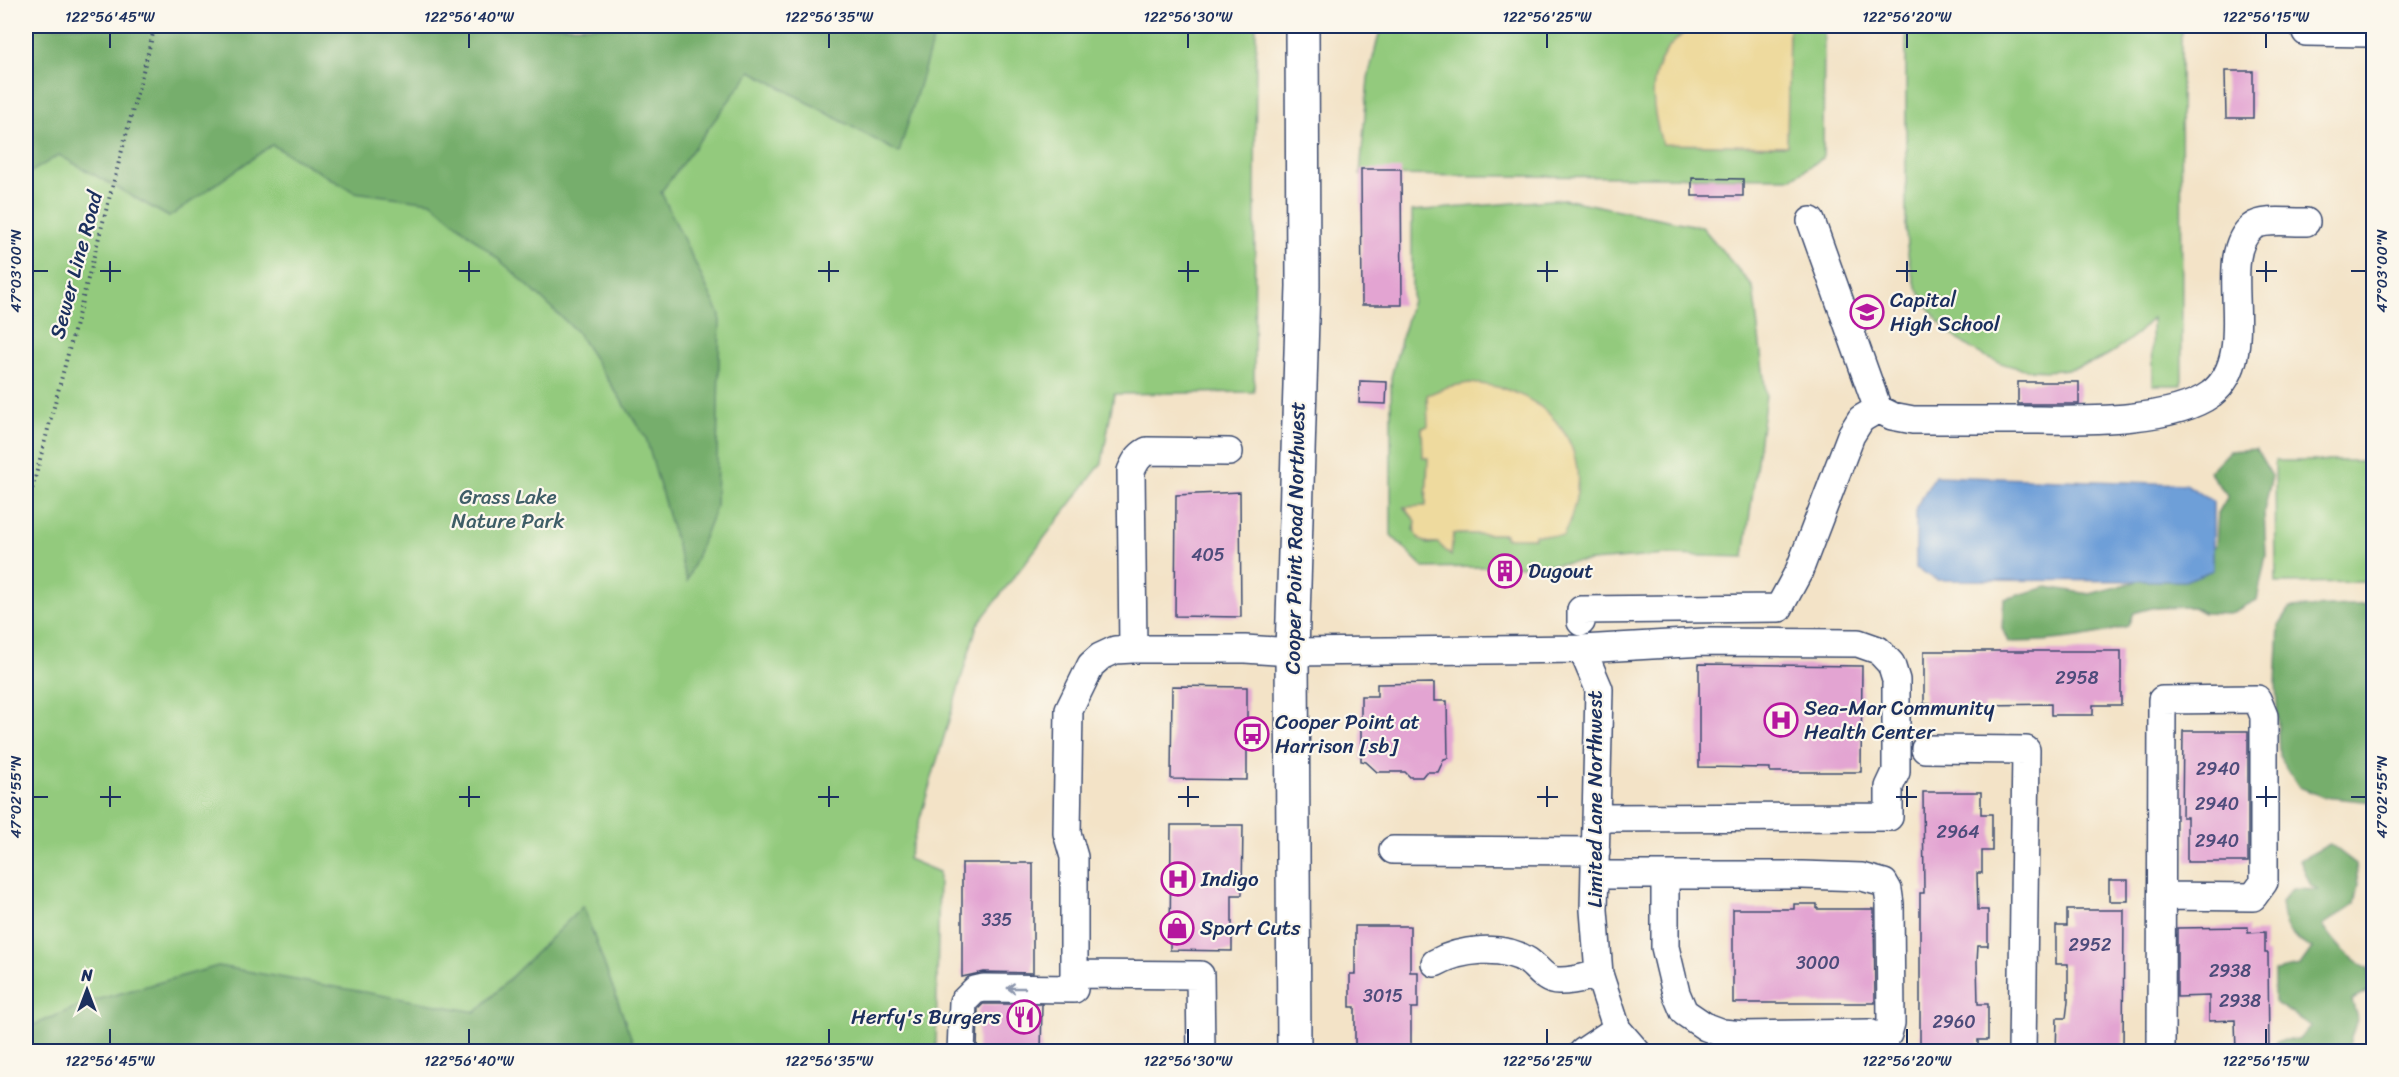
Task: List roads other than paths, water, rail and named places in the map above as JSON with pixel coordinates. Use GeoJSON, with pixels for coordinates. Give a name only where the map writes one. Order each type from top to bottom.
{"type":"FeatureCollection","features":[{"type":"Feature","properties":{"kind":"main road","name":"Cooper Point Road Northwest"},"geometry":{"type":"LineString","coordinates":[[1294,1052],[1292,652],[1303,286],[1302,26]]}},
{"type":"Feature","properties":{"kind":"street"},"geometry":{"type":"LineString","coordinates":[[2306,32],[2368,33]]}},
{"type":"Feature","properties":{"kind":"street"},"geometry":{"type":"LineString","coordinates":[[1811,221],[1878,409],[1892,416],[1913,420],[2106,420],[2190,405],[2211,393],[2224,380],[2234,361],[2238,252],[2245,236],[2253,227],[2262,223],[2306,222]]}},
{"type":"Feature","properties":{"kind":"street"},"geometry":{"type":"LineString","coordinates":[[1581,622],[1581,610],[1779,608],[1799,571],[1851,435],[1861,419],[1878,409]]}},
{"type":"Feature","properties":{"kind":"street"},"geometry":{"type":"LineString","coordinates":[[1133,649],[1131,471],[1135,462],[1147,451],[1229,452]]}},
{"type":"Feature","properties":{"kind":"street"},"geometry":{"type":"LineString","coordinates":[[1200,1052],[1200,975],[1074,974],[1074,857],[1067,833],[1069,710],[1091,665],[1100,657],[1114,650],[1133,649],[1245,649],[1292,652],[1582,649],[1704,642],[1858,642],[1878,650],[1891,664],[1896,680],[1896,772],[1889,787],[1889,817],[1596,818]]}},
{"type":"Feature","properties":{"kind":"street","name":"Limited Lane Northwest"},"geometry":{"type":"LineString","coordinates":[[1582,649],[1599,689],[1594,910],[1599,974],[1617,1029],[1636,1052]]}},
{"type":"Feature","properties":{"kind":"street"},"geometry":{"type":"LineString","coordinates":[[2161,1052],[2162,700],[2257,699],[2264,716],[2264,882],[2253,897],[2162,896]]}},
{"type":"Feature","properties":{"kind":"street"},"geometry":{"type":"LineString","coordinates":[[1925,749],[2026,750],[2022,1052]]}},
{"type":"Feature","properties":{"kind":"street"},"geometry":{"type":"LineString","coordinates":[[1393,850],[1595,863],[1665,875],[1862,877],[1884,883],[1888,890],[1890,904],[1891,1023],[1884,1045],[1869,1033],[1744,1035],[1722,1033],[1706,1027],[1684,1012],[1676,993],[1665,947],[1665,875]]}},
{"type":"Feature","properties":{"kind":"street"},"geometry":{"type":"LineString","coordinates":[[1435,963],[1447,956],[1463,952],[1492,951],[1526,960],[1545,977],[1557,981],[1599,974]]}},
{"type":"Feature","properties":{"kind":"street"},"geometry":{"type":"LineString","coordinates":[[961,1052],[963,1002],[975,990],[984,988],[1074,989]]}},
{"type":"Feature","properties":{"kind":"street"},"geometry":{"type":"LineString","coordinates":[[1582,1052],[1617,1029]]}},
{"type":"Feature","properties":{"kind":"water"},"geometry":{"type":"Polygon","coordinates":[[[1935,476],[2186,484],[2213,502],[2213,570],[2185,581],[1937,580],[1916,568],[1916,507],[1935,476]]]}},
{"type":"Feature","properties":{"kind":"place","name":"Capital High School"},"geometry":{"type":"Point","coordinates":[1867,312]}},
{"type":"Feature","properties":{"kind":"place","name":"Dugout"},"geometry":{"type":"Point","coordinates":[1505,571]}},
{"type":"Feature","properties":{"kind":"place","name":"Sea-Mar Community Health Center"},"geometry":{"type":"Point","coordinates":[1781,720]}},
{"type":"Feature","properties":{"kind":"place","name":"Cooper Point at Harrison [sb]"},"geometry":{"type":"Point","coordinates":[1252,734]}},
{"type":"Feature","properties":{"kind":"place","name":"Indigo"},"geometry":{"type":"Point","coordinates":[1178,879]}},
{"type":"Feature","properties":{"kind":"place","name":"Sport Cuts"},"geometry":{"type":"Point","coordinates":[1177,928]}},
{"type":"Feature","properties":{"kind":"place","name":"Herfy's Burgers"},"geometry":{"type":"Point","coordinates":[1024,1017]}},
{"type":"Feature","properties":{"kind":"park label","name":"Grass Lake Nature Park"},"geometry":{"type":"Point","coordinates":[508,509]}}]}
